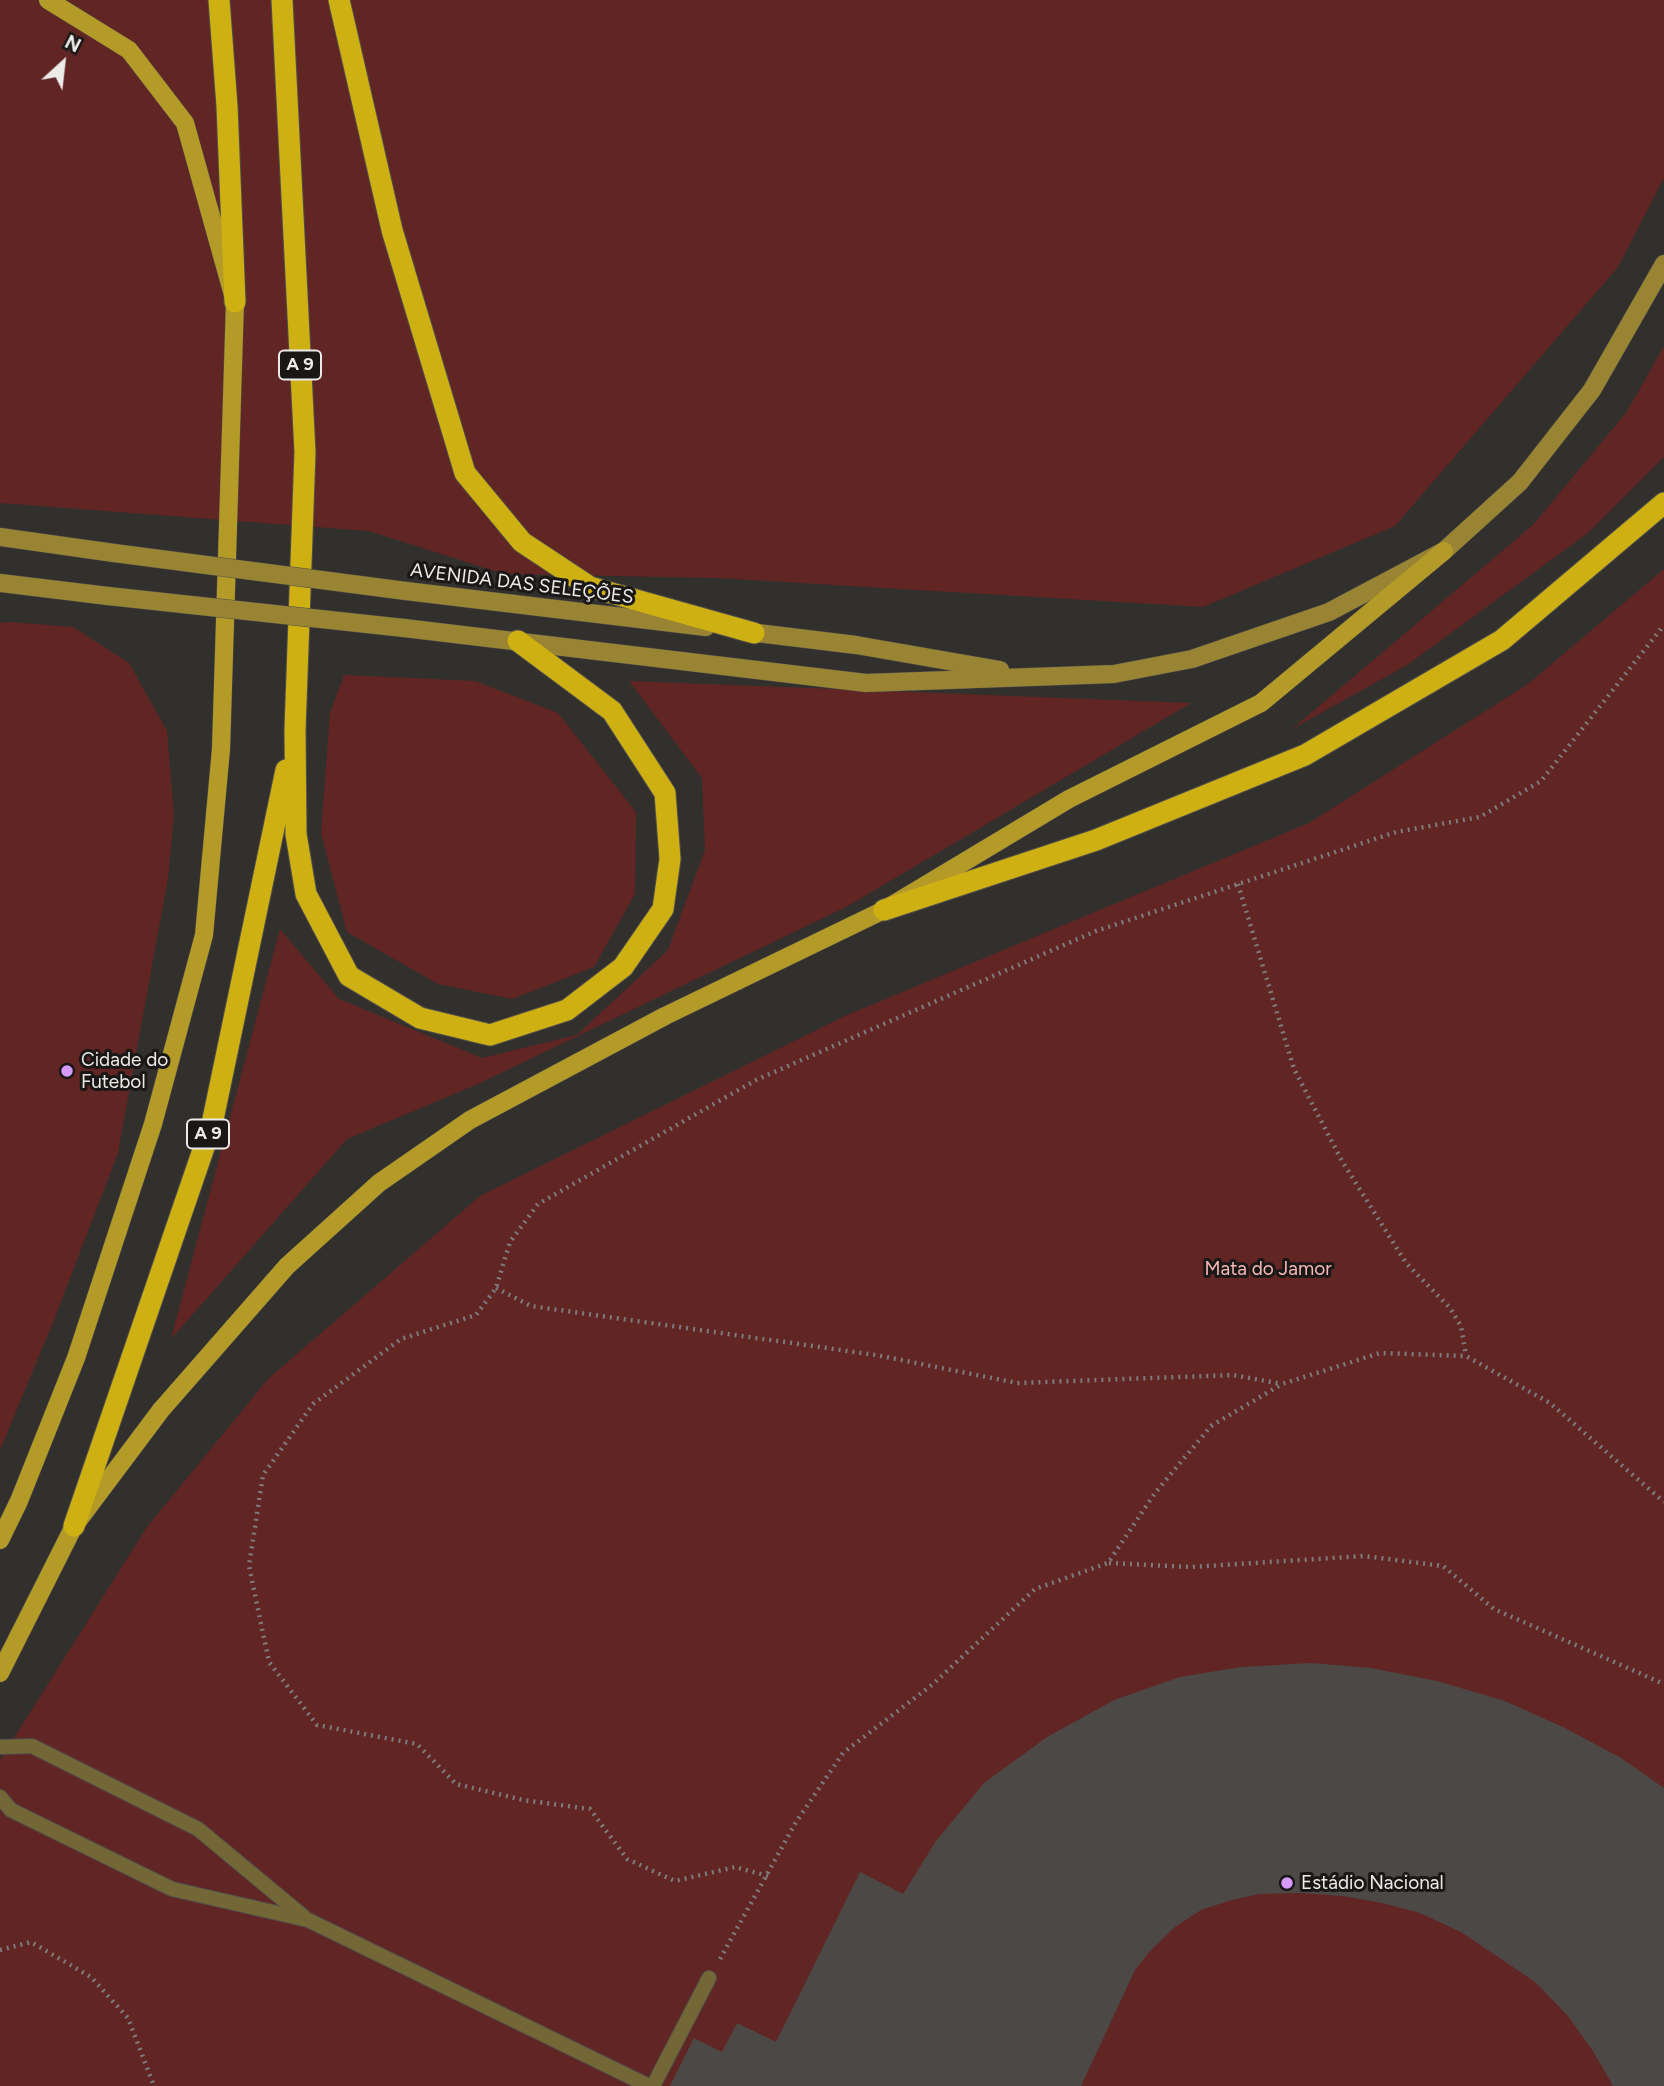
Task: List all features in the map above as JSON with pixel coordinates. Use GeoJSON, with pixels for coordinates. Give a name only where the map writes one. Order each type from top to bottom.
{"type":"FeatureCollection","features":[{"type":"Feature","properties":{"kind":"highway"},"geometry":{"type":"LineString","coordinates":[[219,0],[227,106],[234,302]]}},
{"type":"Feature","properties":{"kind":"highway","name":"A 9"},"geometry":{"type":"LineString","coordinates":[[75,1526],[212,1124],[295,730],[305,452],[282,0]]}},
{"type":"Feature","properties":{"kind":"highway"},"geometry":{"type":"LineString","coordinates":[[339,0],[393,230],[465,473],[522,542],[590,587],[754,633]]}},
{"type":"Feature","properties":{"kind":"highway"},"geometry":{"type":"LineString","coordinates":[[884,911],[1096,840],[1305,755],[1502,640],[1664,503]]}},
{"type":"Feature","properties":{"kind":"highway"},"geometry":{"type":"LineString","coordinates":[[295,730],[296,834],[306,894],[349,976],[420,1018],[491,1035],[567,1010],[623,967],[663,909],[670,859],[665,793],[612,711],[518,642]]}},
{"type":"Feature","properties":{"kind":"main road"},"geometry":{"type":"LineString","coordinates":[[0,1540],[19,1501],[76,1358],[153,1124],[204,935],[221,749],[234,302],[185,123],[129,50],[48,0]]}},
{"type":"Feature","properties":{"kind":"main road","name":"AVENIDA DAS SELEÇÕES"},"geometry":{"type":"LineString","coordinates":[[0,583],[866,683],[1114,674],[1192,659],[1329,612],[1444,551],[1520,482],[1592,390],[1664,264]]}},
{"type":"Feature","properties":{"kind":"main road","name":"AVENIDA DAS SELEÇÕES"},"geometry":{"type":"LineString","coordinates":[[0,537],[406,591],[856,645],[1038,676]]}},
{"type":"Feature","properties":{"kind":"main road"},"geometry":{"type":"LineString","coordinates":[[0,1673],[75,1526],[160,1410],[287,1266],[379,1183],[470,1120],[665,1016],[884,911],[1069,799],[1261,703],[1444,551]]}},
{"type":"Feature","properties":{"kind":"lane"},"geometry":{"type":"LineString","coordinates":[[0,1747],[33,1746],[198,1829],[308,1920]]}},
{"type":"Feature","properties":{"kind":"lane"},"geometry":{"type":"LineString","coordinates":[[0,1797],[11,1810],[172,1889],[308,1920],[651,2086],[709,1978]]}},
{"type":"Feature","properties":{"kind":"path"},"geometry":{"type":"LineString","coordinates":[[768,1876],[735,1867],[675,1881],[627,1859],[590,1809],[523,1800],[456,1784],[417,1744],[317,1725],[269,1662],[249,1566],[263,1475],[313,1404],[401,1339],[476,1315],[496,1288],[510,1242],[538,1204],[756,1080],[1096,931],[1396,832],[1480,817],[1541,781],[1664,625]]}},
{"type":"Feature","properties":{"kind":"path"},"geometry":{"type":"LineString","coordinates":[[1238,884],[1294,1069],[1342,1161],[1406,1263],[1450,1308],[1461,1326],[1466,1356]]}},
{"type":"Feature","properties":{"kind":"path"},"geometry":{"type":"LineString","coordinates":[[496,1288],[531,1306],[876,1355],[1017,1383],[1233,1375],[1282,1384]]}},
{"type":"Feature","properties":{"kind":"path"},"geometry":{"type":"LineString","coordinates":[[1108,1563],[1155,1493],[1211,1426],[1282,1384],[1380,1353],[1466,1356],[1550,1403],[1664,1502]]}},
{"type":"Feature","properties":{"kind":"path"},"geometry":{"type":"LineString","coordinates":[[709,1978],[796,1822],[844,1753],[933,1684],[1035,1589],[1108,1563],[1191,1567],[1364,1556],[1443,1566],[1494,1609],[1664,1684]]}},
{"type":"Feature","properties":{"kind":"path"},"geometry":{"type":"LineString","coordinates":[[0,1950],[31,1942],[91,1977],[128,2018],[154,2086]]}},
{"type":"Feature","properties":{"kind":"green space"},"geometry":{"type":"Polygon","coordinates":[[[0,0],[1664,0],[1664,178],[1618,267],[1395,526],[1203,607],[718,578],[504,574],[369,531],[0,503],[0,0]]]}},
{"type":"Feature","properties":{"kind":"green space"},"geometry":{"type":"Polygon","coordinates":[[[1664,346],[1664,457],[1588,533],[1407,665],[1292,729],[1533,525],[1626,413],[1664,346]]]}},
{"type":"Feature","properties":{"kind":"green space","name":"Mata do Jamor"},"geometry":{"type":"Polygon","coordinates":[[[1664,569],[1664,2086],[0,2086],[0,1760],[147,1527],[268,1379],[480,1196],[847,1015],[1309,823],[1528,684],[1664,569]]]}},
{"type":"Feature","properties":{"kind":"green space","name":"Cidade do Futebol"},"geometry":{"type":"Polygon","coordinates":[[[0,623],[73,627],[129,663],[167,731],[174,815],[168,878],[118,1153],[54,1320],[0,1450],[0,623]]]}},
{"type":"Feature","properties":{"kind":"green space"},"geometry":{"type":"Polygon","coordinates":[[[344,675],[475,681],[558,713],[636,812],[635,894],[594,967],[512,999],[438,984],[347,932],[321,833],[330,713],[344,675]]]}},
{"type":"Feature","properties":{"kind":"green space"},"geometry":{"type":"Polygon","coordinates":[[[629,681],[1191,703],[848,906],[478,1084],[347,1139],[171,1339],[280,929],[339,999],[482,1058],[577,1035],[668,950],[705,850],[702,778],[629,681]]]}},
{"type":"Feature","properties":{"kind":"building","name":"Estádio Nacional"},"geometry":{"type":"Polygon","coordinates":[[[1311,1663],[1371,1668],[1437,1681],[1505,1701],[1565,1728],[1621,1758],[1664,1788],[1664,2086],[1613,2086],[1593,2051],[1568,2016],[1535,1982],[1461,1932],[1420,1913],[1382,1903],[1343,1896],[1300,1893],[1259,1894],[1232,1900],[1201,1910],[1175,1927],[1135,1970],[1081,2086],[670,2086],[694,2038],[722,2052],[737,2023],[776,2042],[860,1872],[903,1894],[936,1841],[984,1783],[1047,1737],[1114,1700],[1180,1677],[1241,1667],[1311,1663]]]}},
{"type":"Feature","properties":{"kind":"place","name":"Cidade do Futebol"},"geometry":{"type":"Point","coordinates":[67,1071]}},
{"type":"Feature","properties":{"kind":"place","name":"Estádio Nacional"},"geometry":{"type":"Point","coordinates":[1287,1883]}}]}
